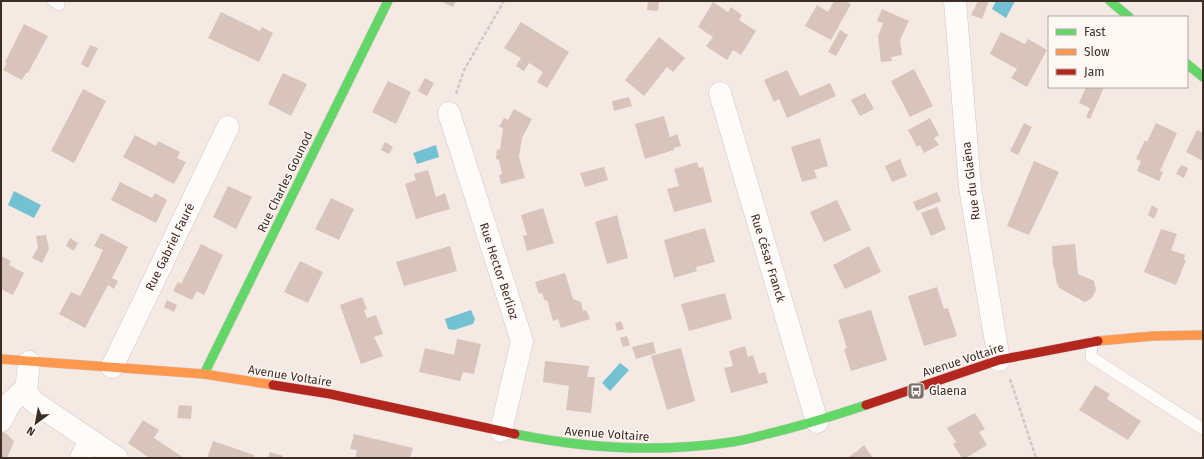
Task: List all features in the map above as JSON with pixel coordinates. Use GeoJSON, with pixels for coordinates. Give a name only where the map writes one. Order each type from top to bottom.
{"type":"FeatureCollection","features":[{"type":"Feature","properties":{"kind":"main road","name":"Rue Charles Gounod"},"geometry":{"type":"LineString","coordinates":[[204,374],[388,1]]}},
{"type":"Feature","properties":{"kind":"main road"},"geometry":{"type":"LineString","coordinates":[[1110,1],[1128,16]]}},
{"type":"Feature","properties":{"kind":"main road"},"geometry":{"type":"LineString","coordinates":[[1188,65],[1203,78]]}},
{"type":"Feature","properties":{"kind":"main road","name":"Avenue Voltaire"},"geometry":{"type":"LineString","coordinates":[[1,359],[204,374],[330,394],[558,443],[665,454],[733,442],[817,422],[999,360],[1092,342],[1153,336],[1203,335]]}},
{"type":"Feature","properties":{"kind":"street","name":"Rue du Glaëna"},"geometry":{"type":"LineString","coordinates":[[955,1],[970,187],[999,360]]}},
{"type":"Feature","properties":{"kind":"street","name":"Rue César Franck"},"geometry":{"type":"LineString","coordinates":[[720,93],[817,422]]}},
{"type":"Feature","properties":{"kind":"street","name":"Rue Hector Berlioz"},"geometry":{"type":"LineString","coordinates":[[450,113],[522,341],[501,431]]}},
{"type":"Feature","properties":{"kind":"street","name":"Rue Gabriel Fauré"},"geometry":{"type":"LineString","coordinates":[[112,367],[228,127]]}},
{"type":"Feature","properties":{"kind":"street"},"geometry":{"type":"LineString","coordinates":[[29,362],[26,392],[34,402],[85,449],[117,458]]}},
{"type":"Feature","properties":{"kind":"street"},"geometry":{"type":"LineString","coordinates":[[1,421],[11,402],[26,388]]}},
{"type":"Feature","properties":{"kind":"lane"},"geometry":{"type":"LineString","coordinates":[[1092,342],[1091,358],[1203,429]]}},
{"type":"Feature","properties":{"kind":"path"},"geometry":{"type":"LineString","coordinates":[[450,113],[464,70],[504,1]]}},
{"type":"Feature","properties":{"kind":"path"},"geometry":{"type":"LineString","coordinates":[[999,360],[1008,375],[1036,458]]}},
{"type":"Feature","properties":{"kind":"water"},"geometry":{"type":"Polygon","coordinates":[[[996,1],[1015,1],[1006,18],[992,9],[996,1]]]}},
{"type":"Feature","properties":{"kind":"water"},"geometry":{"type":"Polygon","coordinates":[[[436,145],[439,157],[417,164],[413,153],[436,145]]]}},
{"type":"Feature","properties":{"kind":"water"},"geometry":{"type":"Polygon","coordinates":[[[14,191],[41,205],[34,218],[8,205],[14,191]]]}},
{"type":"Feature","properties":{"kind":"water"},"geometry":{"type":"Polygon","coordinates":[[[471,310],[475,319],[473,324],[454,330],[448,329],[445,319],[471,310]]]}},
{"type":"Feature","properties":{"kind":"water"},"geometry":{"type":"Polygon","coordinates":[[[620,363],[629,370],[610,391],[602,383],[620,363]]]}},
{"type":"Feature","properties":{"kind":"building"},"geometry":{"type":"Polygon","coordinates":[[[440,1],[456,1],[453,7],[440,1]]]}},
{"type":"Feature","properties":{"kind":"building"},"geometry":{"type":"Polygon","coordinates":[[[648,1],[659,2],[658,11],[647,10],[648,1]]]}},
{"type":"Feature","properties":{"kind":"building"},"geometry":{"type":"Polygon","coordinates":[[[834,1],[845,1],[851,4],[831,40],[805,26],[817,5],[828,12],[834,1]]]}},
{"type":"Feature","properties":{"kind":"building"},"geometry":{"type":"Polygon","coordinates":[[[978,1],[989,1],[982,19],[971,15],[978,1]]]}},
{"type":"Feature","properties":{"kind":"building"},"geometry":{"type":"Polygon","coordinates":[[[713,2],[728,12],[731,7],[742,15],[739,20],[756,31],[741,55],[733,50],[727,60],[706,46],[713,37],[698,27],[713,2]]]}},
{"type":"Feature","properties":{"kind":"building"},"geometry":{"type":"Polygon","coordinates":[[[882,9],[909,21],[900,40],[902,55],[891,57],[892,61],[881,62],[878,36],[883,23],[877,21],[882,9]]]}},
{"type":"Feature","properties":{"kind":"building"},"geometry":{"type":"Polygon","coordinates":[[[221,12],[260,31],[262,27],[273,33],[259,62],[208,38],[221,12]]]}},
{"type":"Feature","properties":{"kind":"building"},"geometry":{"type":"Polygon","coordinates":[[[521,22],[569,52],[547,88],[537,82],[543,72],[529,63],[524,71],[516,66],[521,58],[504,48],[521,22]]]}},
{"type":"Feature","properties":{"kind":"building"},"geometry":{"type":"Polygon","coordinates":[[[24,24],[48,36],[28,73],[26,73],[22,80],[3,70],[7,63],[5,62],[24,24]]]}},
{"type":"Feature","properties":{"kind":"building"},"geometry":{"type":"Polygon","coordinates":[[[840,30],[848,35],[836,56],[828,52],[840,30]]]}},
{"type":"Feature","properties":{"kind":"building"},"geometry":{"type":"Polygon","coordinates":[[[1001,32],[1025,44],[1028,39],[1047,50],[1027,87],[1011,78],[1017,69],[990,54],[1001,32]]]}},
{"type":"Feature","properties":{"kind":"building"},"geometry":{"type":"Polygon","coordinates":[[[659,37],[685,58],[673,72],[667,67],[644,96],[625,80],[659,37]]]}},
{"type":"Feature","properties":{"kind":"building"},"geometry":{"type":"Polygon","coordinates":[[[90,45],[98,48],[88,68],[81,64],[90,45]]]}},
{"type":"Feature","properties":{"kind":"building"},"geometry":{"type":"Polygon","coordinates":[[[914,69],[933,106],[910,117],[891,81],[914,69]]]}},
{"type":"Feature","properties":{"kind":"building"},"geometry":{"type":"Polygon","coordinates":[[[787,70],[800,96],[830,83],[836,96],[787,118],[779,99],[774,102],[764,80],[787,70]]]}},
{"type":"Feature","properties":{"kind":"building"},"geometry":{"type":"Polygon","coordinates":[[[283,73],[307,84],[291,116],[268,104],[283,73]]]}},
{"type":"Feature","properties":{"kind":"building"},"geometry":{"type":"Polygon","coordinates":[[[425,78],[434,83],[427,96],[418,91],[425,78]]]}},
{"type":"Feature","properties":{"kind":"building"},"geometry":{"type":"Polygon","coordinates":[[[388,81],[411,92],[396,124],[372,112],[388,81]]]}},
{"type":"Feature","properties":{"kind":"building"},"geometry":{"type":"Polygon","coordinates":[[[1086,88],[1104,88],[1090,119],[1086,117],[1090,108],[1079,103],[1086,88]]]}},
{"type":"Feature","properties":{"kind":"building"},"geometry":{"type":"Polygon","coordinates":[[[83,89],[106,101],[74,163],[51,151],[83,89]]]}},
{"type":"Feature","properties":{"kind":"building"},"geometry":{"type":"Polygon","coordinates":[[[865,93],[874,109],[860,116],[851,100],[865,93]]]}},
{"type":"Feature","properties":{"kind":"building"},"geometry":{"type":"Polygon","coordinates":[[[629,97],[632,106],[614,111],[612,101],[629,97]]]}},
{"type":"Feature","properties":{"kind":"building"},"geometry":{"type":"Polygon","coordinates":[[[514,109],[532,119],[522,138],[519,157],[525,178],[501,184],[499,175],[502,174],[499,160],[496,159],[497,149],[500,150],[503,128],[499,127],[504,118],[508,120],[514,109]]]}},
{"type":"Feature","properties":{"kind":"building"},"geometry":{"type":"Polygon","coordinates":[[[664,116],[670,137],[677,134],[681,146],[674,148],[674,150],[645,159],[635,124],[664,116]]]}},
{"type":"Feature","properties":{"kind":"building"},"geometry":{"type":"Polygon","coordinates":[[[930,118],[939,135],[934,138],[939,145],[924,153],[920,145],[917,147],[908,130],[930,118]]]}},
{"type":"Feature","properties":{"kind":"building"},"geometry":{"type":"Polygon","coordinates":[[[1024,123],[1032,127],[1018,155],[1010,151],[1024,123]]]}},
{"type":"Feature","properties":{"kind":"building"},"geometry":{"type":"Polygon","coordinates":[[[1156,123],[1177,133],[1160,171],[1163,172],[1159,181],[1137,171],[1141,161],[1136,159],[1145,140],[1147,142],[1156,123]]]}},
{"type":"Feature","properties":{"kind":"building"},"geometry":{"type":"Polygon","coordinates":[[[1197,130],[1203,133],[1203,161],[1186,152],[1197,130]]]}},
{"type":"Feature","properties":{"kind":"building"},"geometry":{"type":"Polygon","coordinates":[[[135,135],[156,146],[158,141],[180,152],[177,158],[186,162],[174,184],[123,157],[135,135]]]}},
{"type":"Feature","properties":{"kind":"building"},"geometry":{"type":"Polygon","coordinates":[[[820,138],[828,166],[814,170],[817,178],[802,182],[791,147],[820,138]]]}},
{"type":"Feature","properties":{"kind":"building"},"geometry":{"type":"Polygon","coordinates":[[[385,142],[393,147],[389,154],[381,150],[385,142]]]}},
{"type":"Feature","properties":{"kind":"building"},"geometry":{"type":"Polygon","coordinates":[[[900,159],[907,176],[892,182],[885,166],[900,159]]]}},
{"type":"Feature","properties":{"kind":"building"},"geometry":{"type":"Polygon","coordinates":[[[1034,161],[1059,172],[1029,235],[1007,226],[1034,161]]]}},
{"type":"Feature","properties":{"kind":"building"},"geometry":{"type":"Polygon","coordinates":[[[697,162],[699,168],[703,167],[712,202],[674,212],[667,189],[679,186],[674,169],[697,162]]]}},
{"type":"Feature","properties":{"kind":"building"},"geometry":{"type":"Polygon","coordinates":[[[1181,165],[1188,168],[1184,178],[1176,174],[1181,165]]]}},
{"type":"Feature","properties":{"kind":"building"},"geometry":{"type":"Polygon","coordinates":[[[604,167],[608,180],[585,187],[580,173],[604,167]]]}},
{"type":"Feature","properties":{"kind":"building"},"geometry":{"type":"Polygon","coordinates":[[[428,170],[436,197],[445,193],[450,209],[416,219],[405,184],[416,180],[414,174],[428,170]]]}},
{"type":"Feature","properties":{"kind":"building"},"geometry":{"type":"Polygon","coordinates":[[[120,182],[152,198],[155,193],[167,200],[156,223],[111,200],[120,182]]]}},
{"type":"Feature","properties":{"kind":"building"},"geometry":{"type":"Polygon","coordinates":[[[228,186],[252,197],[236,229],[213,217],[228,186]]]}},
{"type":"Feature","properties":{"kind":"building"},"geometry":{"type":"Polygon","coordinates":[[[937,192],[941,201],[917,211],[913,202],[937,192]]]}},
{"type":"Feature","properties":{"kind":"building"},"geometry":{"type":"Polygon","coordinates":[[[331,198],[354,209],[339,240],[315,229],[331,198]]]}},
{"type":"Feature","properties":{"kind":"building"},"geometry":{"type":"Polygon","coordinates":[[[837,200],[851,230],[824,242],[810,212],[837,200]]]}},
{"type":"Feature","properties":{"kind":"building"},"geometry":{"type":"Polygon","coordinates":[[[1152,205],[1158,209],[1154,219],[1148,215],[1152,205]]]}},
{"type":"Feature","properties":{"kind":"building"},"geometry":{"type":"Polygon","coordinates":[[[937,207],[946,229],[931,236],[921,213],[937,207]]]}},
{"type":"Feature","properties":{"kind":"building"},"geometry":{"type":"Polygon","coordinates":[[[543,208],[554,243],[527,251],[523,236],[527,235],[521,215],[543,208]]]}},
{"type":"Feature","properties":{"kind":"building"},"geometry":{"type":"Polygon","coordinates":[[[617,215],[628,258],[607,264],[595,222],[617,215]]]}},
{"type":"Feature","properties":{"kind":"building"},"geometry":{"type":"Polygon","coordinates":[[[705,228],[715,262],[696,267],[697,271],[674,278],[664,240],[705,228]]]}},
{"type":"Feature","properties":{"kind":"building"},"geometry":{"type":"Polygon","coordinates":[[[1161,229],[1177,234],[1171,250],[1185,255],[1184,260],[1186,260],[1176,285],[1144,272],[1161,229]]]}},
{"type":"Feature","properties":{"kind":"building"},"geometry":{"type":"Polygon","coordinates":[[[101,233],[128,247],[112,278],[118,281],[114,289],[108,285],[85,328],[59,314],[71,292],[80,296],[94,269],[103,250],[94,246],[101,233]]]}},
{"type":"Feature","properties":{"kind":"building"},"geometry":{"type":"Polygon","coordinates":[[[46,235],[49,249],[42,263],[32,258],[38,247],[36,236],[46,235]]]}},
{"type":"Feature","properties":{"kind":"building"},"geometry":{"type":"Polygon","coordinates":[[[70,238],[78,243],[74,251],[66,246],[70,238]]]}},
{"type":"Feature","properties":{"kind":"building"},"geometry":{"type":"Polygon","coordinates":[[[201,244],[223,255],[204,295],[197,291],[192,300],[173,291],[178,282],[181,284],[201,244]]]}},
{"type":"Feature","properties":{"kind":"building"},"geometry":{"type":"Polygon","coordinates":[[[1075,244],[1078,274],[1094,281],[1096,290],[1092,298],[1085,302],[1059,288],[1058,284],[1057,285],[1054,266],[1053,267],[1052,246],[1075,244]]]}},
{"type":"Feature","properties":{"kind":"building"},"geometry":{"type":"Polygon","coordinates":[[[450,246],[457,271],[404,286],[396,262],[450,246]]]}},
{"type":"Feature","properties":{"kind":"building"},"geometry":{"type":"Polygon","coordinates":[[[869,246],[881,272],[845,289],[833,265],[869,246]]]}},
{"type":"Feature","properties":{"kind":"building"},"geometry":{"type":"Polygon","coordinates":[[[1,256],[11,261],[9,265],[24,273],[13,295],[1,289],[1,256]]]}},
{"type":"Feature","properties":{"kind":"building"},"geometry":{"type":"Polygon","coordinates":[[[300,261],[323,272],[308,303],[284,292],[300,261]]]}},
{"type":"Feature","properties":{"kind":"building"},"geometry":{"type":"Polygon","coordinates":[[[565,273],[573,299],[581,302],[583,311],[586,310],[590,319],[561,328],[558,319],[553,321],[547,300],[545,301],[542,293],[539,294],[535,282],[565,273]]]}},
{"type":"Feature","properties":{"kind":"building"},"geometry":{"type":"Polygon","coordinates":[[[937,287],[944,309],[948,308],[957,336],[924,346],[908,296],[937,287]]]}},
{"type":"Feature","properties":{"kind":"building"},"geometry":{"type":"Polygon","coordinates":[[[725,293],[732,319],[689,331],[681,304],[725,293]]]}},
{"type":"Feature","properties":{"kind":"building"},"geometry":{"type":"Polygon","coordinates":[[[362,297],[367,309],[364,310],[367,318],[376,315],[383,334],[374,337],[383,356],[361,364],[340,305],[362,297]]]}},
{"type":"Feature","properties":{"kind":"building"},"geometry":{"type":"Polygon","coordinates":[[[167,300],[177,305],[174,312],[164,307],[167,300]]]}},
{"type":"Feature","properties":{"kind":"building"},"geometry":{"type":"Polygon","coordinates":[[[871,310],[887,360],[851,371],[844,349],[847,348],[838,320],[871,310]]]}},
{"type":"Feature","properties":{"kind":"building"},"geometry":{"type":"Polygon","coordinates":[[[621,321],[624,329],[617,331],[615,323],[621,321]]]}},
{"type":"Feature","properties":{"kind":"building"},"geometry":{"type":"Polygon","coordinates":[[[627,336],[630,345],[623,347],[620,338],[627,336]]]}},
{"type":"Feature","properties":{"kind":"building"},"geometry":{"type":"Polygon","coordinates":[[[457,339],[481,344],[474,374],[463,372],[460,381],[419,372],[425,348],[454,355],[457,339]]]}},
{"type":"Feature","properties":{"kind":"building"},"geometry":{"type":"Polygon","coordinates":[[[653,342],[656,353],[636,359],[632,347],[653,342]]]}},
{"type":"Feature","properties":{"kind":"building"},"geometry":{"type":"Polygon","coordinates":[[[745,346],[748,357],[753,355],[759,374],[765,372],[768,383],[731,393],[724,368],[733,366],[729,351],[745,346]]]}},
{"type":"Feature","properties":{"kind":"building"},"geometry":{"type":"Polygon","coordinates":[[[681,348],[695,401],[667,410],[651,356],[681,348]]]}},
{"type":"Feature","properties":{"kind":"building"},"geometry":{"type":"Polygon","coordinates":[[[545,361],[589,366],[587,377],[595,377],[591,413],[566,410],[569,386],[543,382],[545,361]]]}},
{"type":"Feature","properties":{"kind":"building"},"geometry":{"type":"Polygon","coordinates":[[[1095,385],[1110,394],[1107,399],[1141,421],[1128,440],[1079,410],[1095,385]]]}},
{"type":"Feature","properties":{"kind":"building"},"geometry":{"type":"Polygon","coordinates":[[[179,405],[192,406],[191,419],[177,418],[179,405]]]}},
{"type":"Feature","properties":{"kind":"building"},"geometry":{"type":"Polygon","coordinates":[[[975,413],[985,429],[979,432],[987,445],[966,458],[962,458],[953,444],[956,442],[947,428],[975,413]]]}},
{"type":"Feature","properties":{"kind":"building"},"geometry":{"type":"Polygon","coordinates":[[[143,420],[159,430],[154,438],[184,458],[149,458],[128,443],[143,420]]]}},
{"type":"Feature","properties":{"kind":"building"},"geometry":{"type":"Polygon","coordinates":[[[1,429],[14,441],[7,458],[1,458],[1,429]]]}},
{"type":"Feature","properties":{"kind":"building"},"geometry":{"type":"Polygon","coordinates":[[[354,434],[413,448],[410,458],[355,458],[357,450],[350,449],[354,434]]]}},
{"type":"Feature","properties":{"kind":"building"},"geometry":{"type":"Polygon","coordinates":[[[213,441],[254,455],[254,458],[207,458],[213,441]]]}},
{"type":"Feature","properties":{"kind":"building"},"geometry":{"type":"Polygon","coordinates":[[[864,445],[873,458],[847,458],[856,452],[864,445]]]}},
{"type":"Feature","properties":{"kind":"building"},"geometry":{"type":"Polygon","coordinates":[[[270,452],[283,456],[282,458],[268,458],[270,452]]]}},
{"type":"Feature","properties":{"kind":"traffic: fast"},"geometry":{"type":"LineString","coordinates":[[204,374],[388,1]]}},
{"type":"Feature","properties":{"kind":"traffic: fast"},"geometry":{"type":"LineString","coordinates":[[1110,1],[1128,16]]}},
{"type":"Feature","properties":{"kind":"traffic: fast"},"geometry":{"type":"LineString","coordinates":[[1188,65],[1203,77]]}},
{"type":"Feature","properties":{"kind":"traffic: fast"},"geometry":{"type":"LineString","coordinates":[[515,434],[596,446],[623,448],[677,448],[732,442],[754,437],[805,424],[866,405]]}},
{"type":"Feature","properties":{"kind":"traffic: slow"},"geometry":{"type":"LineString","coordinates":[[1098,341],[1153,336],[1203,335]]}},
{"type":"Feature","properties":{"kind":"traffic: slow"},"geometry":{"type":"LineString","coordinates":[[1,359],[204,374],[273,385]]}},
{"type":"Feature","properties":{"kind":"traffic: jam"},"geometry":{"type":"LineString","coordinates":[[866,405],[999,360],[1098,341]]}},
{"type":"Feature","properties":{"kind":"traffic: jam"},"geometry":{"type":"LineString","coordinates":[[273,385],[330,394],[515,434]]}},
{"type":"Feature","properties":{"kind":"place","name":"Glaena"},"geometry":{"type":"Point","coordinates":[916,391]}}]}
